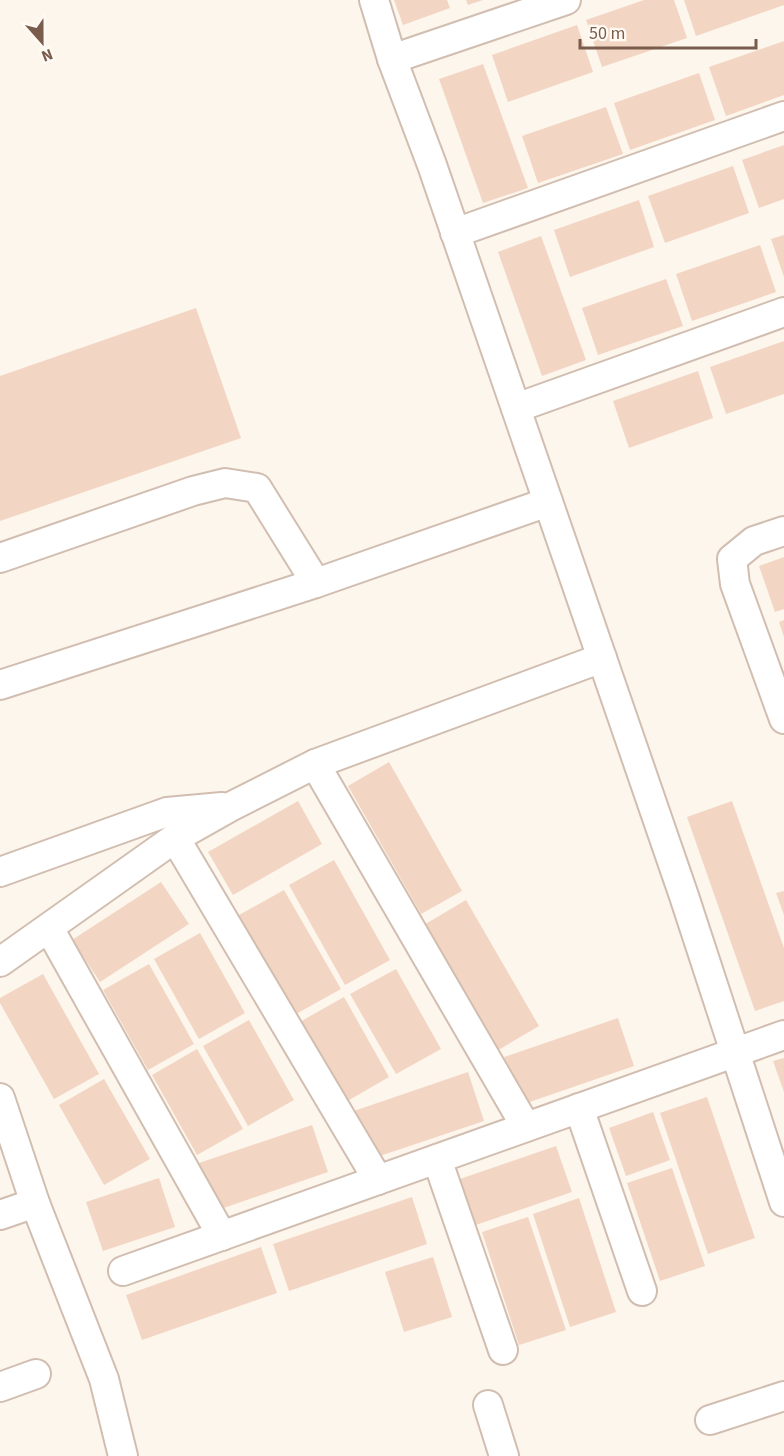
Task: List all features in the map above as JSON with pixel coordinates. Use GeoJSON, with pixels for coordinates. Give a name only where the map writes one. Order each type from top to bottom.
{"type":"FeatureCollection","features":[{"type":"Feature","properties":{"kind":"street"},"geometry":{"type":"LineString","coordinates":[[374,0],[392,59],[455,233],[684,896],[783,1196]]}},
{"type":"Feature","properties":{"kind":"street"},"geometry":{"type":"LineString","coordinates":[[392,59],[566,0]]}},
{"type":"Feature","properties":{"kind":"street"},"geometry":{"type":"LineString","coordinates":[[455,233],[784,116]]}},
{"type":"Feature","properties":{"kind":"street"},"geometry":{"type":"LineString","coordinates":[[516,408],[784,312]]}},
{"type":"Feature","properties":{"kind":"street"},"geometry":{"type":"LineString","coordinates":[[0,558],[193,491],[225,483],[257,488],[316,583]]}},
{"type":"Feature","properties":{"kind":"street"},"geometry":{"type":"LineString","coordinates":[[0,686],[316,583],[548,502]]}},
{"type":"Feature","properties":{"kind":"street"},"geometry":{"type":"LineString","coordinates":[[781,704],[735,584],[732,559],[754,541],[784,531]]}},
{"type":"Feature","properties":{"kind":"street"},"geometry":{"type":"LineString","coordinates":[[0,962],[175,838],[315,764],[602,658]]}},
{"type":"Feature","properties":{"kind":"street"},"geometry":{"type":"LineString","coordinates":[[315,764],[526,1127]]}},
{"type":"Feature","properties":{"kind":"street"},"geometry":{"type":"LineString","coordinates":[[0,872],[167,812],[230,807]]}},
{"type":"Feature","properties":{"kind":"street"},"geometry":{"type":"LineString","coordinates":[[175,838],[378,1180]]}},
{"type":"Feature","properties":{"kind":"street"},"geometry":{"type":"LineString","coordinates":[[50,928],[222,1236]]}},
{"type":"Feature","properties":{"kind":"street"},"geometry":{"type":"LineString","coordinates":[[123,1271],[784,1035]]}},
{"type":"Feature","properties":{"kind":"street"},"geometry":{"type":"LineString","coordinates":[[0,1098],[35,1203],[104,1379],[123,1456]]}},
{"type":"Feature","properties":{"kind":"street"},"geometry":{"type":"LineString","coordinates":[[579,1108],[642,1291]]}},
{"type":"Feature","properties":{"kind":"street"},"geometry":{"type":"LineString","coordinates":[[437,1159],[502,1350]]}},
{"type":"Feature","properties":{"kind":"street"},"geometry":{"type":"LineString","coordinates":[[0,1215],[35,1203]]}},
{"type":"Feature","properties":{"kind":"street"},"geometry":{"type":"LineString","coordinates":[[0,1387],[36,1374]]}},
{"type":"Feature","properties":{"kind":"street"},"geometry":{"type":"LineString","coordinates":[[710,1420],[784,1396]]}},
{"type":"Feature","properties":{"kind":"street"},"geometry":{"type":"LineString","coordinates":[[488,1405],[504,1456]]}},
{"type":"Feature","properties":{"kind":"building"},"geometry":{"type":"Polygon","coordinates":[[[394,0],[447,0],[450,8],[403,25],[394,0]]]}},
{"type":"Feature","properties":{"kind":"building"},"geometry":{"type":"Polygon","coordinates":[[[466,0],[483,0],[468,5],[466,0]]]}},
{"type":"Feature","properties":{"kind":"building"},"geometry":{"type":"Polygon","coordinates":[[[644,0],[674,0],[687,38],[602,67],[586,20],[644,0]]]}},
{"type":"Feature","properties":{"kind":"building"},"geometry":{"type":"Polygon","coordinates":[[[684,0],[784,0],[784,5],[696,36],[684,0]]]}},
{"type":"Feature","properties":{"kind":"building"},"geometry":{"type":"Polygon","coordinates":[[[577,25],[593,72],[508,102],[492,55],[577,25]]]}},
{"type":"Feature","properties":{"kind":"building"},"geometry":{"type":"Polygon","coordinates":[[[784,41],[784,95],[726,116],[709,67],[784,41]]]}},
{"type":"Feature","properties":{"kind":"building"},"geometry":{"type":"Polygon","coordinates":[[[483,64],[528,188],[483,203],[439,79],[483,64]]]}},
{"type":"Feature","properties":{"kind":"building"},"geometry":{"type":"Polygon","coordinates":[[[699,73],[715,120],[630,150],[614,103],[699,73]]]}},
{"type":"Feature","properties":{"kind":"building"},"geometry":{"type":"Polygon","coordinates":[[[606,107],[623,154],[538,183],[522,136],[606,107]]]}},
{"type":"Feature","properties":{"kind":"building"},"geometry":{"type":"Polygon","coordinates":[[[784,145],[784,199],[759,208],[742,160],[784,145]]]}},
{"type":"Feature","properties":{"kind":"building"},"geometry":{"type":"Polygon","coordinates":[[[733,166],[749,213],[665,243],[648,196],[733,166]]]}},
{"type":"Feature","properties":{"kind":"building"},"geometry":{"type":"Polygon","coordinates":[[[639,200],[654,247],[570,277],[554,230],[639,200]]]}},
{"type":"Feature","properties":{"kind":"building"},"geometry":{"type":"Polygon","coordinates":[[[784,235],[784,277],[771,239],[784,235]]]}},
{"type":"Feature","properties":{"kind":"building"},"geometry":{"type":"Polygon","coordinates":[[[541,236],[586,360],[542,376],[498,252],[541,236]]]}},
{"type":"Feature","properties":{"kind":"building"},"geometry":{"type":"Polygon","coordinates":[[[760,245],[776,292],[692,321],[676,274],[760,245]]]}},
{"type":"Feature","properties":{"kind":"building"},"geometry":{"type":"Polygon","coordinates":[[[666,279],[683,326],[598,355],[582,308],[666,279]]]}},
{"type":"Feature","properties":{"kind":"building"},"geometry":{"type":"Polygon","coordinates":[[[196,308],[241,438],[0,521],[0,376],[196,308]]]}},
{"type":"Feature","properties":{"kind":"building"},"geometry":{"type":"Polygon","coordinates":[[[784,341],[784,394],[726,414],[710,367],[784,341]]]}},
{"type":"Feature","properties":{"kind":"building"},"geometry":{"type":"Polygon","coordinates":[[[698,371],[713,418],[629,448],[613,401],[698,371]]]}},
{"type":"Feature","properties":{"kind":"building"},"geometry":{"type":"Polygon","coordinates":[[[784,557],[784,609],[775,612],[759,566],[784,557]]]}},
{"type":"Feature","properties":{"kind":"building"},"geometry":{"type":"Polygon","coordinates":[[[784,620],[784,637],[779,622],[784,620]]]}},
{"type":"Feature","properties":{"kind":"building"},"geometry":{"type":"Polygon","coordinates":[[[389,762],[462,891],[421,914],[348,786],[389,762]]]}},
{"type":"Feature","properties":{"kind":"building"},"geometry":{"type":"Polygon","coordinates":[[[298,801],[322,844],[233,895],[208,852],[298,801]]]}},
{"type":"Feature","properties":{"kind":"building"},"geometry":{"type":"Polygon","coordinates":[[[732,801],[784,948],[784,1001],[755,1011],[687,817],[732,801]]]}},
{"type":"Feature","properties":{"kind":"building"},"geometry":{"type":"Polygon","coordinates":[[[334,860],[390,960],[345,985],[289,885],[334,860]]]}},
{"type":"Feature","properties":{"kind":"building"},"geometry":{"type":"Polygon","coordinates":[[[161,882],[189,924],[100,982],[72,940],[161,882]]]}},
{"type":"Feature","properties":{"kind":"building"},"geometry":{"type":"Polygon","coordinates":[[[284,890],[341,989],[296,1014],[239,915],[284,890]]]}},
{"type":"Feature","properties":{"kind":"building"},"geometry":{"type":"Polygon","coordinates":[[[784,891],[784,915],[776,893],[784,891]]]}},
{"type":"Feature","properties":{"kind":"building"},"geometry":{"type":"Polygon","coordinates":[[[466,900],[539,1026],[495,1052],[422,926],[466,900]]]}},
{"type":"Feature","properties":{"kind":"building"},"geometry":{"type":"Polygon","coordinates":[[[200,933],[245,1013],[199,1039],[154,959],[200,933]]]}},
{"type":"Feature","properties":{"kind":"building"},"geometry":{"type":"Polygon","coordinates":[[[149,964],[194,1044],[148,1070],[103,990],[149,964]]]}},
{"type":"Feature","properties":{"kind":"building"},"geometry":{"type":"Polygon","coordinates":[[[396,969],[441,1049],[396,1074],[350,994],[396,969]]]}},
{"type":"Feature","properties":{"kind":"building"},"geometry":{"type":"Polygon","coordinates":[[[43,974],[99,1074],[54,1099],[0,1003],[0,998],[43,974]]]}},
{"type":"Feature","properties":{"kind":"building"},"geometry":{"type":"Polygon","coordinates":[[[344,997],[389,1077],[344,1103],[298,1023],[344,997]]]}},
{"type":"Feature","properties":{"kind":"building"},"geometry":{"type":"Polygon","coordinates":[[[618,1018],[634,1066],[521,1105],[504,1057],[618,1018]]]}},
{"type":"Feature","properties":{"kind":"building"},"geometry":{"type":"Polygon","coordinates":[[[249,1020],[294,1100],[248,1126],[203,1046],[249,1020]]]}},
{"type":"Feature","properties":{"kind":"building"},"geometry":{"type":"Polygon","coordinates":[[[197,1049],[243,1129],[197,1155],[152,1075],[197,1049]]]}},
{"type":"Feature","properties":{"kind":"building"},"geometry":{"type":"Polygon","coordinates":[[[784,1058],[784,1092],[773,1061],[784,1058]]]}},
{"type":"Feature","properties":{"kind":"building"},"geometry":{"type":"Polygon","coordinates":[[[468,1072],[484,1121],[371,1159],[354,1111],[468,1072]]]}},
{"type":"Feature","properties":{"kind":"building"},"geometry":{"type":"Polygon","coordinates":[[[104,1079],[150,1159],[104,1185],[59,1105],[104,1079]]]}},
{"type":"Feature","properties":{"kind":"building"},"geometry":{"type":"Polygon","coordinates":[[[707,1097],[755,1238],[708,1254],[660,1113],[707,1097]]]}},
{"type":"Feature","properties":{"kind":"building"},"geometry":{"type":"Polygon","coordinates":[[[653,1112],[670,1160],[626,1176],[609,1128],[653,1112]]]}},
{"type":"Feature","properties":{"kind":"building"},"geometry":{"type":"Polygon","coordinates":[[[312,1125],[328,1172],[215,1211],[199,1163],[312,1125]]]}},
{"type":"Feature","properties":{"kind":"building"},"geometry":{"type":"Polygon","coordinates":[[[556,1146],[572,1192],[476,1225],[460,1179],[556,1146]]]}},
{"type":"Feature","properties":{"kind":"building"},"geometry":{"type":"Polygon","coordinates":[[[672,1168],[705,1266],[660,1281],[627,1183],[672,1168]]]}},
{"type":"Feature","properties":{"kind":"building"},"geometry":{"type":"Polygon","coordinates":[[[159,1178],[175,1227],[103,1251],[86,1202],[159,1178]]]}},
{"type":"Feature","properties":{"kind":"building"},"geometry":{"type":"Polygon","coordinates":[[[412,1197],[427,1244],[289,1291],[273,1244],[412,1197]]]}},
{"type":"Feature","properties":{"kind":"building"},"geometry":{"type":"Polygon","coordinates":[[[579,1198],[616,1312],[570,1327],[533,1214],[579,1198]]]}},
{"type":"Feature","properties":{"kind":"building"},"geometry":{"type":"Polygon","coordinates":[[[528,1217],[566,1330],[519,1345],[482,1232],[528,1217]]]}},
{"type":"Feature","properties":{"kind":"building"},"geometry":{"type":"Polygon","coordinates":[[[261,1247],[277,1293],[142,1340],[126,1295],[261,1247]]]}},
{"type":"Feature","properties":{"kind":"building"},"geometry":{"type":"Polygon","coordinates":[[[433,1257],[452,1317],[404,1332],[385,1272],[433,1257]]]}}]}
